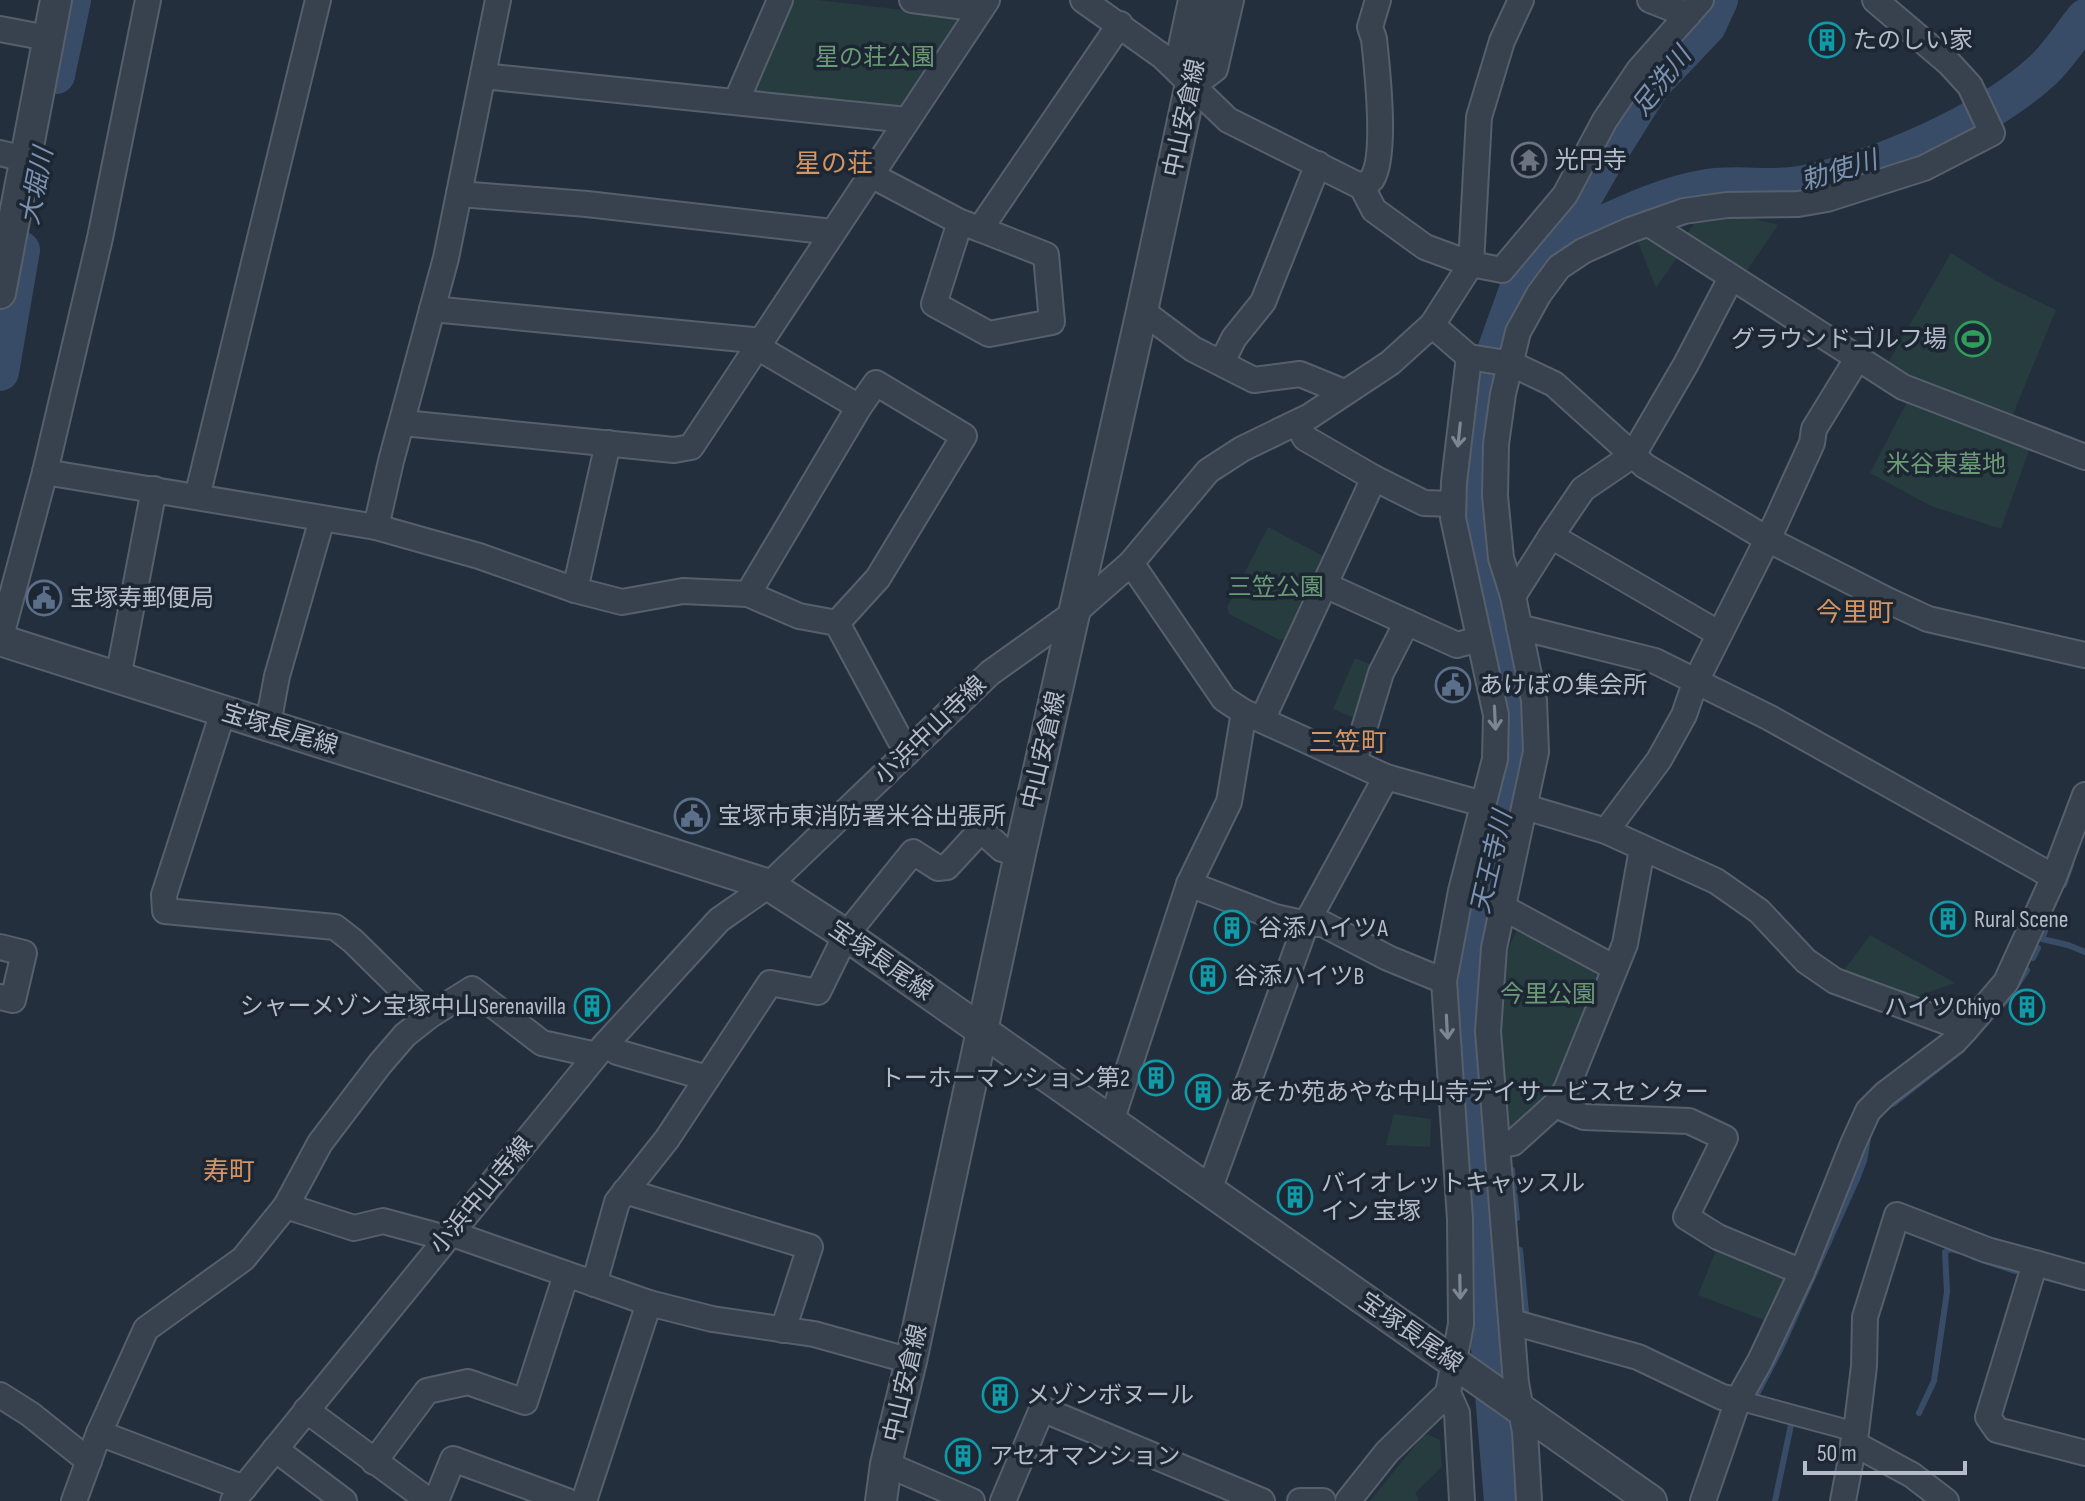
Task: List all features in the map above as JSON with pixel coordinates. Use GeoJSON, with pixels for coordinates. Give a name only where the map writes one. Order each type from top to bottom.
{"type":"FeatureCollection","features":[{"type":"Feature","properties":{"kind":"street"},"geometry":{"type":"LineString","coordinates":[[1,287],[12,156],[48,38],[56,0]]}},
{"type":"Feature","properties":{"kind":"street"},"geometry":{"type":"LineString","coordinates":[[0,640],[45,472],[100,238],[148,0]]}},
{"type":"Feature","properties":{"kind":"street"},"geometry":{"type":"LineString","coordinates":[[197,497],[318,0]]}},
{"type":"Feature","properties":{"kind":"street"},"geometry":{"type":"LineString","coordinates":[[376,527],[459,194],[498,0]]}},
{"type":"Feature","properties":{"kind":"street"},"geometry":{"type":"LineString","coordinates":[[736,102],[780,0]]}},
{"type":"Feature","properties":{"kind":"street"},"geometry":{"type":"LineString","coordinates":[[912,0],[984,4]]}},
{"type":"Feature","properties":{"kind":"street"},"geometry":{"type":"LineString","coordinates":[[1083,0],[1162,56],[1228,120],[1362,187],[1374,210],[1412,239],[1471,264],[1502,270],[1565,195],[1605,120],[1639,70],[1694,8]]}},
{"type":"Feature","properties":{"kind":"street"},"geometry":{"type":"LineString","coordinates":[[1191,0],[1179,56],[1191,87]]}},
{"type":"Feature","properties":{"kind":"street","name":"中山安倉線"},"geometry":{"type":"LineString","coordinates":[[881,1501],[886,1464],[1209,0]]}},
{"type":"Feature","properties":{"kind":"street"},"geometry":{"type":"LineString","coordinates":[[1191,87],[1215,69],[1231,0]]}},
{"type":"Feature","properties":{"kind":"street"},"geometry":{"type":"LineString","coordinates":[[1362,187],[1371,180],[1376,167],[1380,112],[1374,39],[1370,27],[1378,0]]}},
{"type":"Feature","properties":{"kind":"street","name":"小浜中山寺線"},"geometry":{"type":"LineString","coordinates":[[243,1495],[306,1410],[601,1050],[719,920],[769,885],[990,673],[1074,613],[1131,563],[1208,471],[1242,449],[1297,423],[1390,363],[1432,325],[1471,264],[1479,117],[1502,41],[1521,0]]}},
{"type":"Feature","properties":{"kind":"street"},"geometry":{"type":"LineString","coordinates":[[1650,0],[1694,8]]}},
{"type":"Feature","properties":{"kind":"street"},"geometry":{"type":"LineString","coordinates":[[1529,1501],[1517,1408],[1488,1031],[1500,901],[1536,752],[1534,700],[1513,596],[1501,558],[1495,496],[1496,444],[1509,364],[1518,332],[1539,294],[1559,267],[1583,251],[1684,211],[1727,205],[1798,204],[1856,191],[1924,168],[1992,133],[1970,86],[1949,63],[1875,0]]}},
{"type":"Feature","properties":{"kind":"street"},"geometry":{"type":"LineString","coordinates":[[403,423],[674,450],[691,447],[984,4]]}},
{"type":"Feature","properties":{"kind":"street"},"geometry":{"type":"LineString","coordinates":[[871,175],[970,226],[1046,255],[1052,322],[989,334],[934,304],[970,226],[1120,24]]}},
{"type":"Feature","properties":{"kind":"street"},"geometry":{"type":"LineString","coordinates":[[0,29],[48,38]]}},
{"type":"Feature","properties":{"kind":"street"},"geometry":{"type":"LineString","coordinates":[[483,76],[907,120]]}},
{"type":"Feature","properties":{"kind":"street"},"geometry":{"type":"LineString","coordinates":[[1222,362],[1234,338],[1263,302],[1318,164]]}},
{"type":"Feature","properties":{"kind":"street"},"geometry":{"type":"LineString","coordinates":[[459,194],[587,204],[832,232]]}},
{"type":"Feature","properties":{"kind":"street"},"geometry":{"type":"LineString","coordinates":[[1649,224],[1903,387],[2085,457]]}},
{"type":"Feature","properties":{"kind":"street"},"geometry":{"type":"LineString","coordinates":[[1513,596],[1583,489],[1633,455],[1731,278]]}},
{"type":"Feature","properties":{"kind":"street"},"geometry":{"type":"LineString","coordinates":[[432,309],[761,344],[859,407]]}},
{"type":"Feature","properties":{"kind":"street"},"geometry":{"type":"LineString","coordinates":[[1142,311],[1193,349],[1254,380],[1300,374],[1344,392]]}},
{"type":"Feature","properties":{"kind":"street"},"geometry":{"type":"LineString","coordinates":[[1432,325],[1472,358],[1509,364],[1554,384],[1645,466],[1767,539],[1928,619],[2085,655]]}},
{"type":"Feature","properties":{"kind":"street"},"geometry":{"type":"LineString","coordinates":[[1462,1501],[1457,1413],[1461,1324],[1460,1219],[1444,981],[1495,759],[1496,715],[1484,646],[1453,518],[1472,358]]}},
{"type":"Feature","properties":{"kind":"street"},"geometry":{"type":"LineString","coordinates":[[1606,831],[1659,760],[1684,715],[1718,633],[1812,443],[1814,429],[1857,359]]}},
{"type":"Feature","properties":{"kind":"street"},"geometry":{"type":"LineString","coordinates":[[748,594],[876,383],[964,436],[878,578],[837,623]]}},
{"type":"Feature","properties":{"kind":"street"},"geometry":{"type":"LineString","coordinates":[[1297,423],[1305,438],[1374,478],[1424,503],[1453,504]]}},
{"type":"Feature","properties":{"kind":"street"},"geometry":{"type":"LineString","coordinates":[[575,590],[608,443]]}},
{"type":"Feature","properties":{"kind":"street"},"geometry":{"type":"LineString","coordinates":[[45,472],[376,527],[622,602],[683,591],[748,594],[799,616],[837,623]]}},
{"type":"Feature","properties":{"kind":"street"},"geometry":{"type":"LineString","coordinates":[[1111,1122],[1189,884],[1229,802],[1253,716],[1325,585],[1374,478]]}},
{"type":"Feature","properties":{"kind":"street"},"geometry":{"type":"LineString","coordinates":[[118,678],[154,489]]}},
{"type":"Feature","properties":{"kind":"street"},"geometry":{"type":"LineString","coordinates":[[268,724],[277,676],[322,519]]}},
{"type":"Feature","properties":{"kind":"street"},"geometry":{"type":"LineString","coordinates":[[1551,536],[1718,633]]}},
{"type":"Feature","properties":{"kind":"street"},"geometry":{"type":"LineString","coordinates":[[1131,563],[1224,699],[1253,716],[1386,777],[1483,804]]}},
{"type":"Feature","properties":{"kind":"street"},"geometry":{"type":"LineString","coordinates":[[1325,585],[1457,645],[1484,646],[1520,637],[1590,643],[1655,661],[1770,718],[2054,877]]}},
{"type":"Feature","properties":{"kind":"street"},"geometry":{"type":"LineString","coordinates":[[1354,762],[1381,673],[1407,622]]}},
{"type":"Feature","properties":{"kind":"street"},"geometry":{"type":"LineString","coordinates":[[837,623],[907,753]]}},
{"type":"Feature","properties":{"kind":"street","name":"宝塚長尾線"},"geometry":{"type":"LineString","coordinates":[[0,640],[769,885],[846,935],[1209,1190],[1457,1377],[1517,1408],[1651,1501]]}},
{"type":"Feature","properties":{"kind":"street"},"geometry":{"type":"LineString","coordinates":[[223,712],[164,895],[165,911],[335,927],[429,1016]]}},
{"type":"Feature","properties":{"kind":"street"},"geometry":{"type":"LineString","coordinates":[[1209,1190],[1306,924],[1386,777]]}},
{"type":"Feature","properties":{"kind":"street"},"geometry":{"type":"LineString","coordinates":[[1703,1501],[1738,1400],[1802,1272],[1868,1111],[1885,1094],[1955,1041],[2006,982],[2054,877],[2085,795]]}},
{"type":"Feature","properties":{"kind":"street"},"geometry":{"type":"LineString","coordinates":[[1525,807],[1606,831],[1716,881],[1759,911],[1806,961],[1835,981],[1966,1029]]}},
{"type":"Feature","properties":{"kind":"street"},"geometry":{"type":"LineString","coordinates":[[594,1284],[617,1202],[667,1139],[770,983],[818,992],[846,935],[913,852],[938,868],[947,867],[981,830],[1002,849],[1020,854]]}},
{"type":"Feature","properties":{"kind":"street"},"geometry":{"type":"LineString","coordinates":[[1497,1145],[1513,1143],[1555,1105],[1566,1090],[1625,944],[1642,849]]}},
{"type":"Feature","properties":{"kind":"street"},"geometry":{"type":"LineString","coordinates":[[1189,884],[1275,917],[1306,924],[1323,924],[1388,958],[1444,981]]}},
{"type":"Feature","properties":{"kind":"street"},"geometry":{"type":"LineString","coordinates":[[1465,892],[1500,901],[1615,968]]}},
{"type":"Feature","properties":{"kind":"street"},"geometry":{"type":"LineString","coordinates":[[0,947],[24,953],[13,1000],[0,997]]}},
{"type":"Feature","properties":{"kind":"street"},"geometry":{"type":"LineString","coordinates":[[74,1501],[99,1433],[146,1329],[243,1259],[286,1206],[320,1143],[350,1101],[405,1035],[429,1016],[472,989],[542,1043],[617,1052],[707,1078]]}},
{"type":"Feature","properties":{"kind":"street"},"geometry":{"type":"LineString","coordinates":[[1555,1105],[1584,1117],[1689,1121],[1725,1138],[1686,1217],[1718,1237],[1802,1272]]}},
{"type":"Feature","properties":{"kind":"street"},"geometry":{"type":"LineString","coordinates":[[625,1191],[810,1247],[783,1330]]}},
{"type":"Feature","properties":{"kind":"street"},"geometry":{"type":"LineString","coordinates":[[286,1206],[354,1228],[383,1221],[448,1235],[649,1303],[712,1319],[814,1334],[911,1361]]}},
{"type":"Feature","properties":{"kind":"street"},"geometry":{"type":"LineString","coordinates":[[1843,1501],[1864,1366],[1865,1317],[1897,1215],[1987,1250],[2085,1277]]}},
{"type":"Feature","properties":{"kind":"street"},"geometry":{"type":"LineString","coordinates":[[2035,1263],[1988,1417],[1997,1430],[2085,1453]]}},
{"type":"Feature","properties":{"kind":"street"},"geometry":{"type":"LineString","coordinates":[[374,1462],[427,1391],[468,1382],[525,1402],[566,1275]]}},
{"type":"Feature","properties":{"kind":"street"},"geometry":{"type":"LineString","coordinates":[[584,1501],[649,1303]]}},
{"type":"Feature","properties":{"kind":"street"},"geometry":{"type":"LineString","coordinates":[[1512,1322],[1638,1357],[1722,1397],[1855,1438],[1946,1501]]}},
{"type":"Feature","properties":{"kind":"street"},"geometry":{"type":"LineString","coordinates":[[1348,1501],[1387,1452],[1457,1377]]}},
{"type":"Feature","properties":{"kind":"street"},"geometry":{"type":"LineString","coordinates":[[0,1395],[30,1414],[89,1461]]}},
{"type":"Feature","properties":{"kind":"street"},"geometry":{"type":"LineString","coordinates":[[1003,1501],[1042,1409],[1262,1501]]}},
{"type":"Feature","properties":{"kind":"street"},"geometry":{"type":"LineString","coordinates":[[306,1410],[429,1501]]}},
{"type":"Feature","properties":{"kind":"street"},"geometry":{"type":"LineString","coordinates":[[99,1433],[243,1495]]}},
{"type":"Feature","properties":{"kind":"street"},"geometry":{"type":"LineString","coordinates":[[275,1449],[344,1501]]}},
{"type":"Feature","properties":{"kind":"street"},"geometry":{"type":"LineString","coordinates":[[436,1501],[453,1459],[567,1501]]}},
{"type":"Feature","properties":{"kind":"street"},"geometry":{"type":"LineString","coordinates":[[886,1464],[972,1501]]}},
{"type":"Feature","properties":{"kind":"street"},"geometry":{"type":"LineString","coordinates":[[1300,1501],[1323,1501]]}},
{"type":"Feature","properties":{"kind":"green space","name":"星の荘公園"},"geometry":{"type":"Polygon","coordinates":[[[791,0],[818,0],[963,17],[900,111],[751,93],[791,0]]]}},
{"type":"Feature","properties":{"kind":"green space"},"geometry":{"type":"Polygon","coordinates":[[[1698,218],[1751,218],[1778,225],[1745,273],[1686,235],[1698,218]]]}},
{"type":"Feature","properties":{"kind":"green space"},"geometry":{"type":"Polygon","coordinates":[[[1648,239],[1658,241],[1679,255],[1656,288],[1638,242],[1648,239]]]}},
{"type":"Feature","properties":{"kind":"green space","name":"グラウンドゴルフ場"},"geometry":{"type":"Polygon","coordinates":[[[1951,253],[1996,281],[2056,310],[2011,419],[1885,368],[1951,253]]]}},
{"type":"Feature","properties":{"kind":"green space","name":"米谷東墓地"},"geometry":{"type":"Polygon","coordinates":[[[1909,398],[2029,450],[2001,529],[1931,506],[1870,473],[1909,398]]]}},
{"type":"Feature","properties":{"kind":"green space","name":"三笠公園"},"geometry":{"type":"Polygon","coordinates":[[[1268,527],[1323,556],[1326,568],[1289,638],[1280,640],[1229,614],[1227,607],[1268,527]]]}},
{"type":"Feature","properties":{"kind":"green space"},"geometry":{"type":"Polygon","coordinates":[[[1355,658],[1377,667],[1359,720],[1333,709],[1355,658]]]}},
{"type":"Feature","properties":{"kind":"green space","name":"今里公園"},"geometry":{"type":"Polygon","coordinates":[[[1520,927],[1597,970],[1601,976],[1556,1088],[1517,1132],[1509,1129],[1502,994],[1511,943],[1520,927]]]}},
{"type":"Feature","properties":{"kind":"green space"},"geometry":{"type":"Polygon","coordinates":[[[1870,935],[1955,983],[1903,1001],[1840,976],[1870,935]]]}},
{"type":"Feature","properties":{"kind":"green space"},"geometry":{"type":"Polygon","coordinates":[[[1394,1114],[1431,1119],[1430,1147],[1386,1145],[1394,1114]]]}},
{"type":"Feature","properties":{"kind":"green space"},"geometry":{"type":"Polygon","coordinates":[[[1718,1245],[1788,1272],[1764,1320],[1698,1295],[1718,1245]]]}},
{"type":"Feature","properties":{"kind":"green space"},"geometry":{"type":"Polygon","coordinates":[[[1425,1433],[1440,1440],[1442,1467],[1415,1493],[1419,1499],[1370,1501],[1425,1433]]]}},
{"type":"Feature","properties":{"kind":"waterway","name":"大堀川"},"geometry":{"type":"LineString","coordinates":[[56,75],[72,0]]}},
{"type":"Feature","properties":{"kind":"waterway","name":"天王寺川"},"geometry":{"type":"LineString","coordinates":[[1503,1501],[1462,1014],[1475,929],[1516,754],[1512,708],[1471,518],[1486,379],[1519,287],[1555,246],[1652,84],[1707,26],[1719,0]]}},
{"type":"Feature","properties":{"kind":"waterway","name":"勅使川"},"geometry":{"type":"LineString","coordinates":[[1555,246],[1669,197],[1708,188],[1805,184],[1899,155],[1963,125],[2020,89],[2049,64],[2085,18]]}},
{"type":"Feature","properties":{"kind":"waterway","name":"大堀川"},"geometry":{"type":"LineString","coordinates":[[0,372],[21,250]]}},
{"type":"Feature","properties":{"kind":"waterway"},"geometry":{"type":"LineString","coordinates":[[2064,885],[2071,865]]}},
{"type":"Feature","properties":{"kind":"waterway"},"geometry":{"type":"LineString","coordinates":[[2045,931],[2042,939],[2085,952]]}},
{"type":"Feature","properties":{"kind":"waterway"},"geometry":{"type":"LineString","coordinates":[[2033,958],[2038,948]]}},
{"type":"Feature","properties":{"kind":"waterway"},"geometry":{"type":"LineString","coordinates":[[1972,1039],[2009,997],[2027,970]]}},
{"type":"Feature","properties":{"kind":"waterway"},"geometry":{"type":"LineString","coordinates":[[1893,1104],[1962,1050]]}},
{"type":"Feature","properties":{"kind":"waterway"},"geometry":{"type":"LineString","coordinates":[[1754,1400],[1781,1348],[1857,1179],[1868,1138]]}},
{"type":"Feature","properties":{"kind":"waterway"},"geometry":{"type":"LineString","coordinates":[[1512,1170],[1517,1218]]}},
{"type":"Feature","properties":{"kind":"waterway"},"geometry":{"type":"LineString","coordinates":[[1919,1413],[1934,1381],[1947,1292],[1945,1252],[1950,1249],[1959,1251]]}},
{"type":"Feature","properties":{"kind":"waterway"},"geometry":{"type":"LineString","coordinates":[[1520,1250],[1526,1312]]}},
{"type":"Feature","properties":{"kind":"waterway"},"geometry":{"type":"LineString","coordinates":[[1973,1257],[2015,1271]]}},
{"type":"Feature","properties":{"kind":"waterway"},"geometry":{"type":"LineString","coordinates":[[1775,1501],[1790,1420]]}},
{"type":"Feature","properties":{"kind":"place","name":"たのしい家"},"geometry":{"type":"Point","coordinates":[1827,40]}},
{"type":"Feature","properties":{"kind":"place","name":"光円寺"},"geometry":{"type":"Point","coordinates":[1529,160]}},
{"type":"Feature","properties":{"kind":"place","name":"グラウンドゴルフ場"},"geometry":{"type":"Point","coordinates":[1973,339]}},
{"type":"Feature","properties":{"kind":"place","name":"宝塚寿郵便局"},"geometry":{"type":"Point","coordinates":[44,598]}},
{"type":"Feature","properties":{"kind":"place","name":"あけぼの集会所"},"geometry":{"type":"Point","coordinates":[1453,685]}},
{"type":"Feature","properties":{"kind":"place","name":"宝塚市東消防署米谷出張所"},"geometry":{"type":"Point","coordinates":[692,816]}},
{"type":"Feature","properties":{"kind":"place","name":"Rural Scene"},"geometry":{"type":"Point","coordinates":[1948,919]}},
{"type":"Feature","properties":{"kind":"place","name":"谷添ハイツA"},"geometry":{"type":"Point","coordinates":[1232,928]}},
{"type":"Feature","properties":{"kind":"place","name":"谷添ハイツB"},"geometry":{"type":"Point","coordinates":[1208,976]}},
{"type":"Feature","properties":{"kind":"place","name":"シャーメゾン宝塚中山Serenavilla"},"geometry":{"type":"Point","coordinates":[592,1006]}},
{"type":"Feature","properties":{"kind":"place","name":"ハイツChiyo"},"geometry":{"type":"Point","coordinates":[2027,1007]}},
{"type":"Feature","properties":{"kind":"place","name":"トーホーマンション第2"},"geometry":{"type":"Point","coordinates":[1156,1078]}},
{"type":"Feature","properties":{"kind":"place","name":"あそか苑あやな中山寺デイサービスセンター"},"geometry":{"type":"Point","coordinates":[1203,1092]}},
{"type":"Feature","properties":{"kind":"place","name":"バイオレットキャッスル イン 宝塚"},"geometry":{"type":"Point","coordinates":[1295,1197]}},
{"type":"Feature","properties":{"kind":"place","name":"メゾンボヌール"},"geometry":{"type":"Point","coordinates":[1000,1395]}},
{"type":"Feature","properties":{"kind":"place","name":"アセオマンション"},"geometry":{"type":"Point","coordinates":[963,1456]}},
{"type":"Feature","properties":{"kind":"district","name":"星の荘"},"geometry":{"type":"Point","coordinates":[834,163]}},
{"type":"Feature","properties":{"kind":"district","name":"今里町"},"geometry":{"type":"Point","coordinates":[1855,612]}},
{"type":"Feature","properties":{"kind":"district","name":"三笠町"},"geometry":{"type":"Point","coordinates":[1348,742]}},
{"type":"Feature","properties":{"kind":"district","name":"寿町"},"geometry":{"type":"Point","coordinates":[229,1171]}},
{"type":"Feature","properties":{"kind":"water label","name":"足洗川"},"geometry":{"type":"Point","coordinates":[1661,81]}}]}
